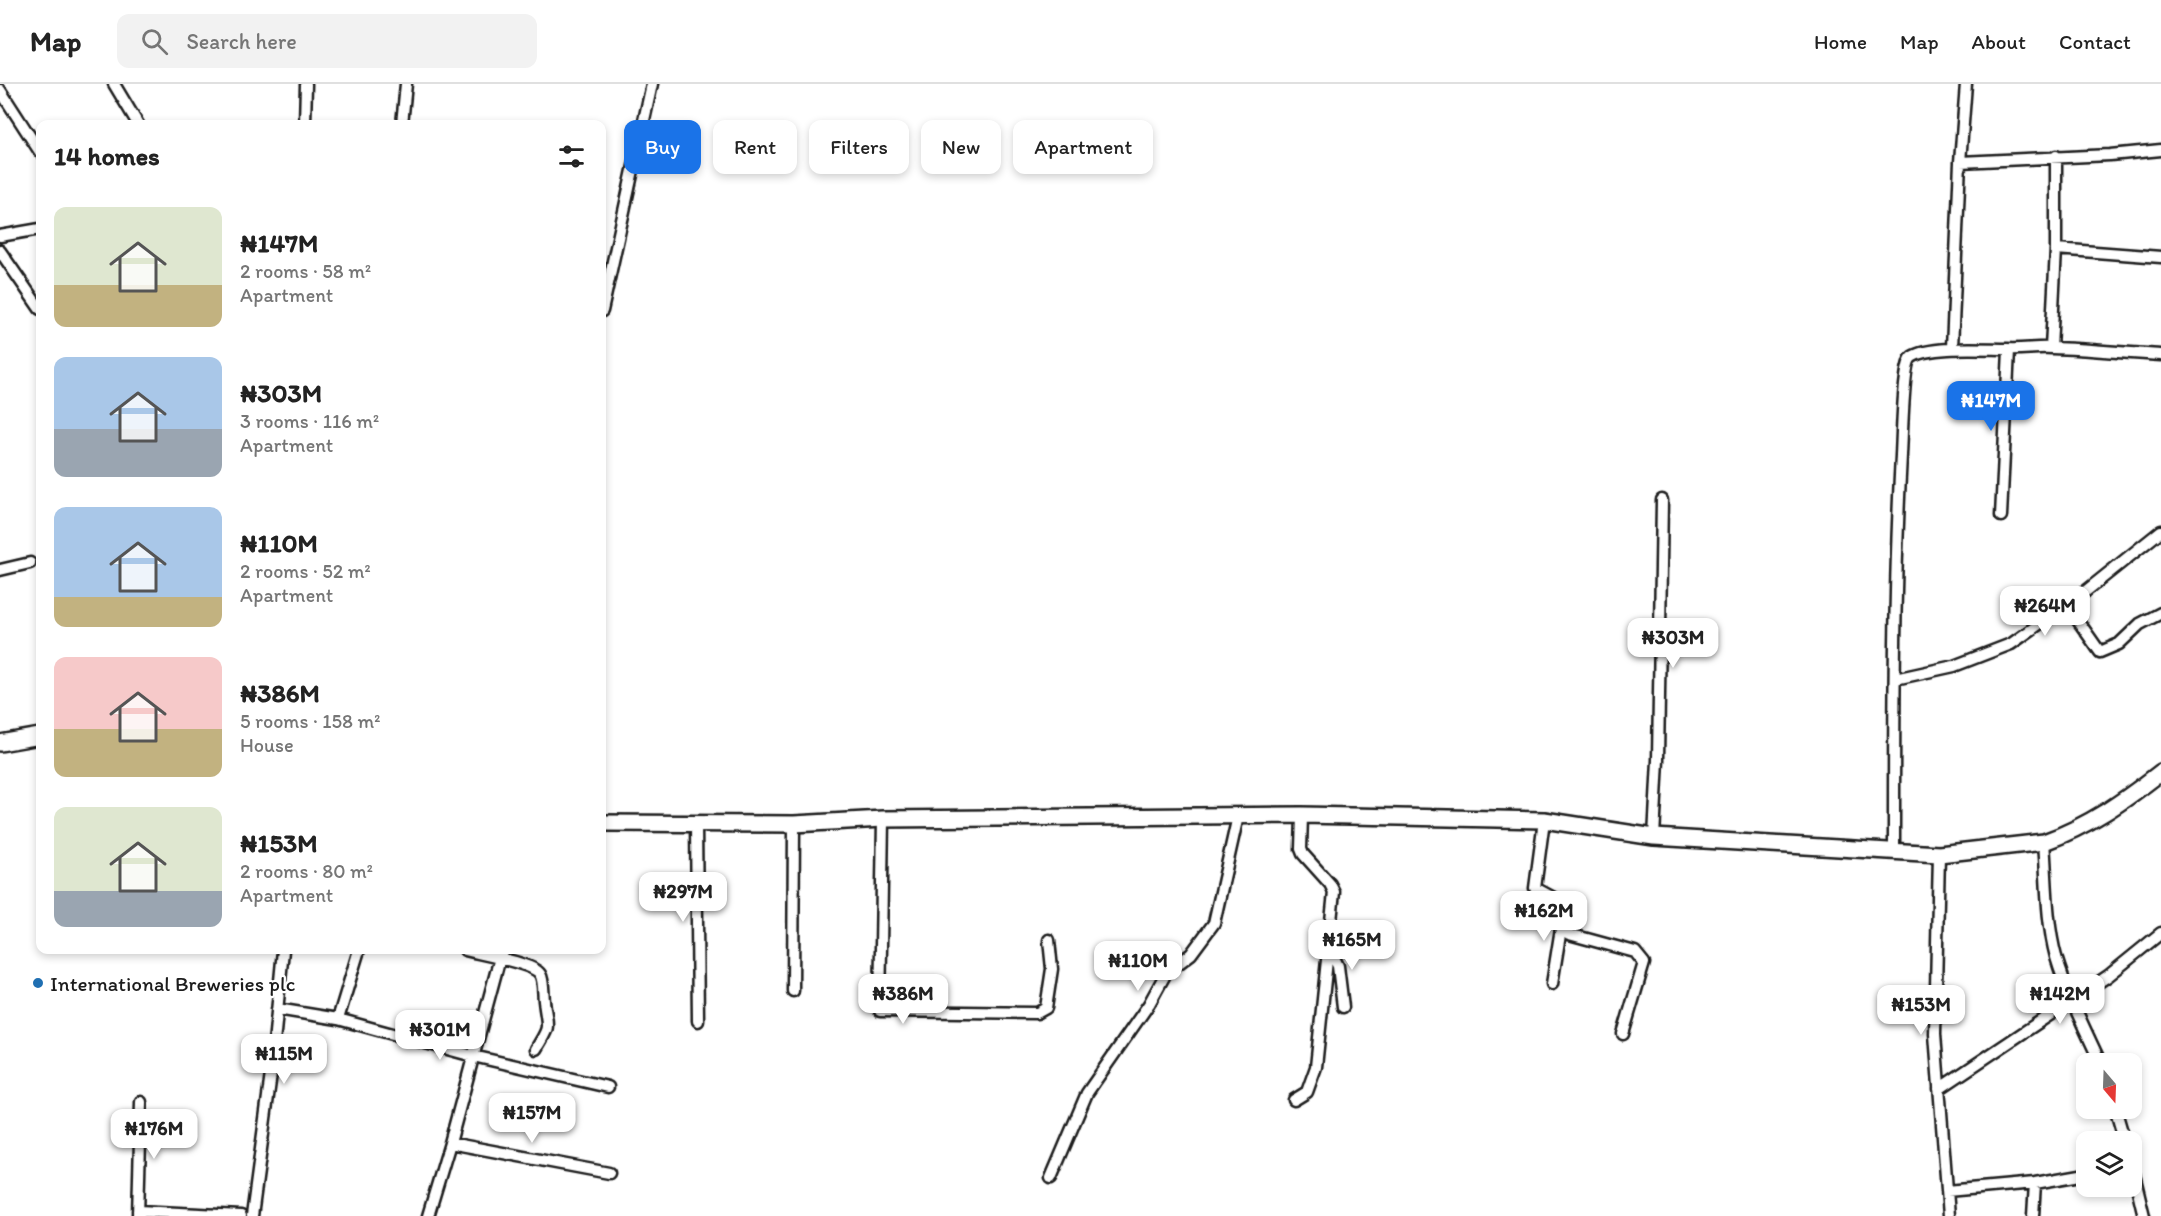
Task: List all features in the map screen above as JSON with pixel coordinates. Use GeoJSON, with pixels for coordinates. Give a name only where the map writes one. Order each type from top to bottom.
{"type":"FeatureCollection","features":[{"type":"Feature","properties":{"kind":"main road"},"geometry":{"type":"LineString","coordinates":[[0,743],[36,737]]}},
{"type":"Feature","properties":{"kind":"main road"},"geometry":{"type":"LineString","coordinates":[[606,823],[794,824],[883,819],[1302,815],[1544,820],[1654,837],[1939,854],[2044,842],[2118,805],[2161,772]]}},
{"type":"Feature","properties":{"kind":"street"},"geometry":{"type":"LineString","coordinates":[[114,84],[136,120]]}},
{"type":"Feature","properties":{"kind":"street"},"geometry":{"type":"LineString","coordinates":[[305,120],[306,84]]}},
{"type":"Feature","properties":{"kind":"street"},"geometry":{"type":"LineString","coordinates":[[402,120],[406,84]]}},
{"type":"Feature","properties":{"kind":"street"},"geometry":{"type":"LineString","coordinates":[[606,293],[652,84]]}},
{"type":"Feature","properties":{"kind":"street"},"geometry":{"type":"LineString","coordinates":[[1952,348],[1960,162],[1966,84]]}},
{"type":"Feature","properties":{"kind":"street"},"geometry":{"type":"LineString","coordinates":[[0,90],[36,146]]}},
{"type":"Feature","properties":{"kind":"street"},"geometry":{"type":"LineString","coordinates":[[1960,162],[2110,155],[2161,150]]}},
{"type":"Feature","properties":{"kind":"street"},"geometry":{"type":"LineString","coordinates":[[2051,348],[2056,249],[2056,156]]}},
{"type":"Feature","properties":{"kind":"street"},"geometry":{"type":"LineString","coordinates":[[0,236],[36,230]]}},
{"type":"Feature","properties":{"kind":"street"},"geometry":{"type":"LineString","coordinates":[[2056,249],[2161,257]]}},
{"type":"Feature","properties":{"kind":"street"},"geometry":{"type":"LineString","coordinates":[[0,251],[36,303]]}},
{"type":"Feature","properties":{"kind":"street"},"geometry":{"type":"LineString","coordinates":[[1894,850],[1894,679],[1898,519],[1905,385],[1911,357],[1952,348],[2010,350],[2051,348],[2161,355]]}},
{"type":"Feature","properties":{"kind":"street"},"geometry":{"type":"LineString","coordinates":[[2001,516],[2010,350]]}},
{"type":"Feature","properties":{"kind":"street"},"geometry":{"type":"LineString","coordinates":[[1654,837],[1658,760],[1662,500]]}},
{"type":"Feature","properties":{"kind":"street"},"geometry":{"type":"LineString","coordinates":[[1894,679],[1954,666],[2011,644],[2067,605],[2161,531]]}},
{"type":"Feature","properties":{"kind":"street"},"geometry":{"type":"LineString","coordinates":[[0,570],[30,563]]}},
{"type":"Feature","properties":{"kind":"street"},"geometry":{"type":"LineString","coordinates":[[2067,605],[2100,652],[2119,644],[2140,624],[2161,613]]}},
{"type":"Feature","properties":{"kind":"street"},"geometry":{"type":"LineString","coordinates":[[1294,1100],[1307,1092],[1316,1067],[1334,892],[1330,884],[1303,854],[1301,849],[1302,815]]}},
{"type":"Feature","properties":{"kind":"street"},"geometry":{"type":"LineString","coordinates":[[1051,1178],[1087,1093],[1149,1004],[1166,973],[1191,954],[1214,923],[1238,816]]}},
{"type":"Feature","properties":{"kind":"street"},"geometry":{"type":"LineString","coordinates":[[883,819],[880,1011],[1037,1013],[1043,1011],[1046,1008],[1053,969],[1049,957],[1049,940]]}},
{"type":"Feature","properties":{"kind":"street"},"geometry":{"type":"LineString","coordinates":[[1544,820],[1535,888],[1565,904]]}},
{"type":"Feature","properties":{"kind":"street"},"geometry":{"type":"LineString","coordinates":[[696,824],[698,1021]]}},
{"type":"Feature","properties":{"kind":"street"},"geometry":{"type":"LineString","coordinates":[[793,991],[794,824]]}},
{"type":"Feature","properties":{"kind":"street"},"geometry":{"type":"LineString","coordinates":[[2044,842],[2051,934],[2056,957],[2096,1053]]}},
{"type":"Feature","properties":{"kind":"street"},"geometry":{"type":"LineString","coordinates":[[1939,854],[1935,1034],[1949,1216]]}},
{"type":"Feature","properties":{"kind":"street"},"geometry":{"type":"LineString","coordinates":[[1552,984],[1565,904]]}},
{"type":"Feature","properties":{"kind":"street"},"geometry":{"type":"LineString","coordinates":[[1565,904],[1569,934],[1635,952],[1644,963],[1623,1034]]}},
{"type":"Feature","properties":{"kind":"street"},"geometry":{"type":"LineString","coordinates":[[1939,1089],[2108,976],[2161,933]]}},
{"type":"Feature","properties":{"kind":"street"},"geometry":{"type":"LineString","coordinates":[[1329,947],[1338,966],[1343,1007]]}},
{"type":"Feature","properties":{"kind":"street"},"geometry":{"type":"LineString","coordinates":[[252,1216],[271,1074],[283,954]]}},
{"type":"Feature","properties":{"kind":"street"},"geometry":{"type":"LineString","coordinates":[[338,1019],[358,954]]}},
{"type":"Feature","properties":{"kind":"street"},"geometry":{"type":"LineString","coordinates":[[428,1216],[450,1143],[500,954],[532,966],[541,975],[544,1007],[549,1022],[536,1049]]}},
{"type":"Feature","properties":{"kind":"street"},"geometry":{"type":"LineString","coordinates":[[278,1009],[338,1019],[473,1056],[608,1087]]}},
{"type":"Feature","properties":{"kind":"street"},"geometry":{"type":"LineString","coordinates":[[141,1102],[138,1214],[241,1216]]}},
{"type":"Feature","properties":{"kind":"street"},"geometry":{"type":"LineString","coordinates":[[450,1143],[609,1173]]}},
{"type":"Feature","properties":{"kind":"street"},"geometry":{"type":"LineString","coordinates":[[1947,1191],[2035,1183],[2076,1176]]}},
{"type":"Feature","properties":{"kind":"street"},"geometry":{"type":"LineString","coordinates":[[2033,1216],[2035,1183]]}},
{"type":"Feature","properties":{"kind":"street"},"geometry":{"type":"LineString","coordinates":[[2139,1197],[2144,1216]]}},
{"type":"Feature","properties":{"kind":"place","name":"International Breweries plc"},"geometry":{"type":"Point","coordinates":[38,983]}}]}
